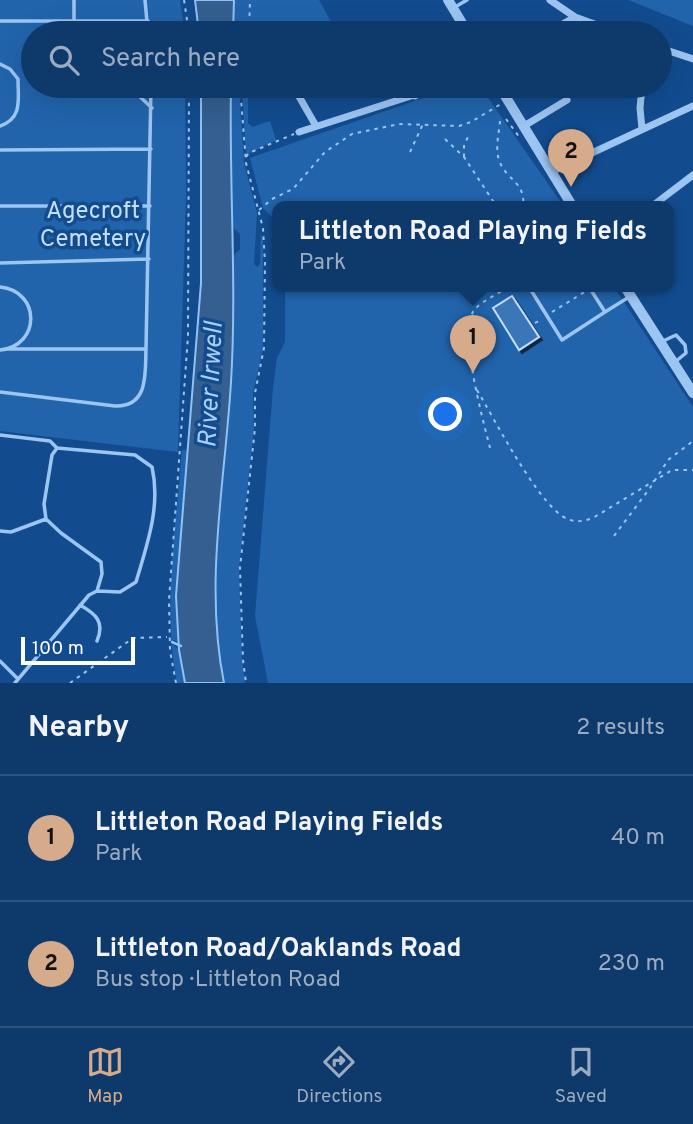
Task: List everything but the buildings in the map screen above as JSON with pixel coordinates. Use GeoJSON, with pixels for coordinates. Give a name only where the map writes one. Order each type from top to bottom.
{"type":"FeatureCollection","features":[{"type":"Feature","properties":{"kind":"street"},"geometry":{"type":"LineString","coordinates":[[550,0],[586,21]]}},
{"type":"Feature","properties":{"kind":"street"},"geometry":{"type":"LineString","coordinates":[[451,4],[461,21]]}},
{"type":"Feature","properties":{"kind":"street"},"geometry":{"type":"LineString","coordinates":[[569,21],[575,17]]}},
{"type":"Feature","properties":{"kind":"street"},"geometry":{"type":"LineString","coordinates":[[672,52],[693,59]]}},
{"type":"Feature","properties":{"kind":"street"},"geometry":{"type":"LineString","coordinates":[[300,98],[316,126]]}},
{"type":"Feature","properties":{"kind":"street"},"geometry":{"type":"LineString","coordinates":[[299,132],[408,98]]}},
{"type":"Feature","properties":{"kind":"street"},"geometry":{"type":"LineString","coordinates":[[641,98],[642,130]]}},
{"type":"Feature","properties":{"kind":"street"},"geometry":{"type":"LineString","coordinates":[[508,100],[569,201]]}},
{"type":"Feature","properties":{"kind":"street"},"geometry":{"type":"LineString","coordinates":[[524,126],[567,100]]}},
{"type":"Feature","properties":{"kind":"street"},"geometry":{"type":"LineString","coordinates":[[551,172],[693,106]]}},
{"type":"Feature","properties":{"kind":"street"},"geometry":{"type":"LineString","coordinates":[[659,201],[693,175]]}},
{"type":"Feature","properties":{"kind":"street"},"geometry":{"type":"LineString","coordinates":[[629,292],[693,393]]}},
{"type":"Feature","properties":{"kind":"lane"},"geometry":{"type":"LineString","coordinates":[[74,0],[74,21]]}},
{"type":"Feature","properties":{"kind":"lane"},"geometry":{"type":"LineString","coordinates":[[145,0],[148,21]]}},
{"type":"Feature","properties":{"kind":"lane"},"geometry":{"type":"LineString","coordinates":[[451,4],[467,0]]}},
{"type":"Feature","properties":{"kind":"lane"},"geometry":{"type":"LineString","coordinates":[[0,21],[21,21]]}},
{"type":"Feature","properties":{"kind":"lane"},"geometry":{"type":"LineString","coordinates":[[0,64],[10,69],[18,79],[18,112],[10,121],[0,126]]}},
{"type":"Feature","properties":{"kind":"lane"},"geometry":{"type":"LineString","coordinates":[[141,98],[152,108]]}},
{"type":"Feature","properties":{"kind":"lane"},"geometry":{"type":"LineString","coordinates":[[0,392],[124,406],[137,400],[144,388],[152,98]]}},
{"type":"Feature","properties":{"kind":"lane"},"geometry":{"type":"LineString","coordinates":[[0,150],[151,149]]}},
{"type":"Feature","properties":{"kind":"lane"},"geometry":{"type":"LineString","coordinates":[[0,206],[150,205]]}},
{"type":"Feature","properties":{"kind":"lane"},"geometry":{"type":"LineString","coordinates":[[0,263],[149,259]]}},
{"type":"Feature","properties":{"kind":"lane"},"geometry":{"type":"LineString","coordinates":[[0,287],[23,297],[31,314],[28,333],[20,343],[8,349]]}},
{"type":"Feature","properties":{"kind":"lane"},"geometry":{"type":"LineString","coordinates":[[532,292],[562,340],[605,312],[627,292]]}},
{"type":"Feature","properties":{"kind":"lane"},"geometry":{"type":"LineString","coordinates":[[592,292],[605,312]]}},
{"type":"Feature","properties":{"kind":"lane"},"geometry":{"type":"LineString","coordinates":[[660,342],[676,335],[682,341],[686,353],[674,363]]}},
{"type":"Feature","properties":{"kind":"lane"},"geometry":{"type":"LineString","coordinates":[[0,350],[146,349]]}},
{"type":"Feature","properties":{"kind":"lane"},"geometry":{"type":"LineString","coordinates":[[0,435],[50,441],[57,448],[135,455],[152,467],[155,481],[155,503],[149,537],[136,582],[120,592],[97,591],[89,595],[17,681],[0,661]]}},
{"type":"Feature","properties":{"kind":"lane"},"geometry":{"type":"LineString","coordinates":[[57,448],[52,455],[44,504],[46,519],[101,562],[102,574],[97,591]]}},
{"type":"Feature","properties":{"kind":"lane"},"geometry":{"type":"LineString","coordinates":[[0,531],[10,532],[46,519]]}},
{"type":"Feature","properties":{"kind":"lane"},"geometry":{"type":"LineString","coordinates":[[80,605],[92,612],[100,622],[102,631],[97,640]]}},
{"type":"Feature","properties":{"kind":"path"},"geometry":{"type":"LineString","coordinates":[[184,0],[187,21]]}},
{"type":"Feature","properties":{"kind":"path"},"geometry":{"type":"LineString","coordinates":[[249,21],[250,0]]}},
{"type":"Feature","properties":{"kind":"path"},"geometry":{"type":"LineString","coordinates":[[176,683],[169,637],[169,600],[188,336],[189,98]]}},
{"type":"Feature","properties":{"kind":"path"},"geometry":{"type":"LineString","coordinates":[[241,98],[245,158],[265,238],[264,348],[255,393],[255,428],[240,568],[246,683]]}},
{"type":"Feature","properties":{"kind":"path"},"geometry":{"type":"LineString","coordinates":[[258,210],[272,199],[293,189],[325,152],[359,131],[386,125],[459,126],[508,100]]}},
{"type":"Feature","properties":{"kind":"path"},"geometry":{"type":"LineString","coordinates":[[500,121],[497,147],[499,160],[508,176],[519,184],[523,201]]}},
{"type":"Feature","properties":{"kind":"path"},"geometry":{"type":"LineString","coordinates":[[410,152],[424,124]]}},
{"type":"Feature","properties":{"kind":"path"},"geometry":{"type":"LineString","coordinates":[[245,158],[249,153],[299,132]]}},
{"type":"Feature","properties":{"kind":"path"},"geometry":{"type":"LineString","coordinates":[[464,157],[464,145],[470,135]]}},
{"type":"Feature","properties":{"kind":"path"},"geometry":{"type":"LineString","coordinates":[[445,139],[464,157],[492,201]]}},
{"type":"Feature","properties":{"kind":"path"},"geometry":{"type":"LineString","coordinates":[[490,448],[472,372],[469,317],[475,308],[500,292]]}},
{"type":"Feature","properties":{"kind":"path"},"geometry":{"type":"LineString","coordinates":[[535,323],[583,292]]}},
{"type":"Feature","properties":{"kind":"path"},"geometry":{"type":"LineString","coordinates":[[477,390],[535,484],[551,506],[564,517],[578,522],[593,518],[672,470],[693,470]]}},
{"type":"Feature","properties":{"kind":"path"},"geometry":{"type":"LineString","coordinates":[[614,536],[668,460],[693,441]]}},
{"type":"Feature","properties":{"kind":"path"},"geometry":{"type":"LineString","coordinates":[[70,683],[133,638],[169,637]]}},
{"type":"Feature","properties":{"kind":"green space","name":"Agecroft Cemetery"},"geometry":{"type":"Polygon","coordinates":[[[0,0],[180,0],[183,21],[21,21],[21,98],[185,98],[186,196],[178,452],[0,431],[0,0]]]}},
{"type":"Feature","properties":{"kind":"green space"},"geometry":{"type":"Polygon","coordinates":[[[234,0],[319,0],[331,21],[233,21],[234,0]]]}},
{"type":"Feature","properties":{"kind":"green space"},"geometry":{"type":"Polygon","coordinates":[[[628,0],[693,0],[693,26],[628,0]]]}},
{"type":"Feature","properties":{"kind":"green space"},"geometry":{"type":"Polygon","coordinates":[[[231,98],[240,98],[244,163],[257,213],[254,264],[257,267],[260,264],[261,234],[263,240],[263,349],[253,393],[254,428],[239,568],[245,683],[224,683],[219,654],[216,597],[227,429],[233,256],[240,249],[240,234],[232,227],[231,98]]]}},
{"type":"Feature","properties":{"kind":"green space"},"geometry":{"type":"Polygon","coordinates":[[[243,98],[248,98],[248,123],[252,127],[270,121],[276,140],[246,155],[243,98]]]}},
{"type":"Feature","properties":{"kind":"green space"},"geometry":{"type":"Polygon","coordinates":[[[423,98],[488,98],[560,201],[272,201],[272,217],[263,208],[250,158],[423,98]]]}},
{"type":"Feature","properties":{"kind":"green space"},"geometry":{"type":"Polygon","coordinates":[[[285,292],[617,292],[693,407],[693,683],[268,683],[255,616],[273,388],[277,358],[285,342],[285,292]]]}},
{"type":"Feature","properties":{"kind":"green space"},"geometry":{"type":"Polygon","coordinates":[[[182,450],[189,450],[176,596],[179,642],[172,642],[170,596],[174,538],[182,450]]]}},
{"type":"Feature","properties":{"kind":"green space"},"geometry":{"type":"Polygon","coordinates":[[[172,644],[179,650],[185,683],[177,683],[172,644]]]}},
{"type":"Feature","properties":{"kind":"water"},"geometry":{"type":"Polygon","coordinates":[[[195,0],[234,0],[233,21],[198,21],[195,0]]]}},
{"type":"Feature","properties":{"kind":"water","name":"River Irwell"},"geometry":{"type":"Polygon","coordinates":[[[201,98],[231,98],[233,345],[216,571],[218,646],[224,683],[185,683],[179,650],[176,596],[201,283],[201,98]]]}},
{"type":"Feature","properties":{"kind":"waterway"},"geometry":{"type":"LineString","coordinates":[[172,642],[181,646]]}},
{"type":"Feature","properties":{"kind":"place","name":"Littleton Road/Oaklands Road"},"geometry":{"type":"Point","coordinates":[571,187]}},
{"type":"Feature","properties":{"kind":"place","name":"Littleton Road Playing Fields"},"geometry":{"type":"Point","coordinates":[473,373]}}]}
